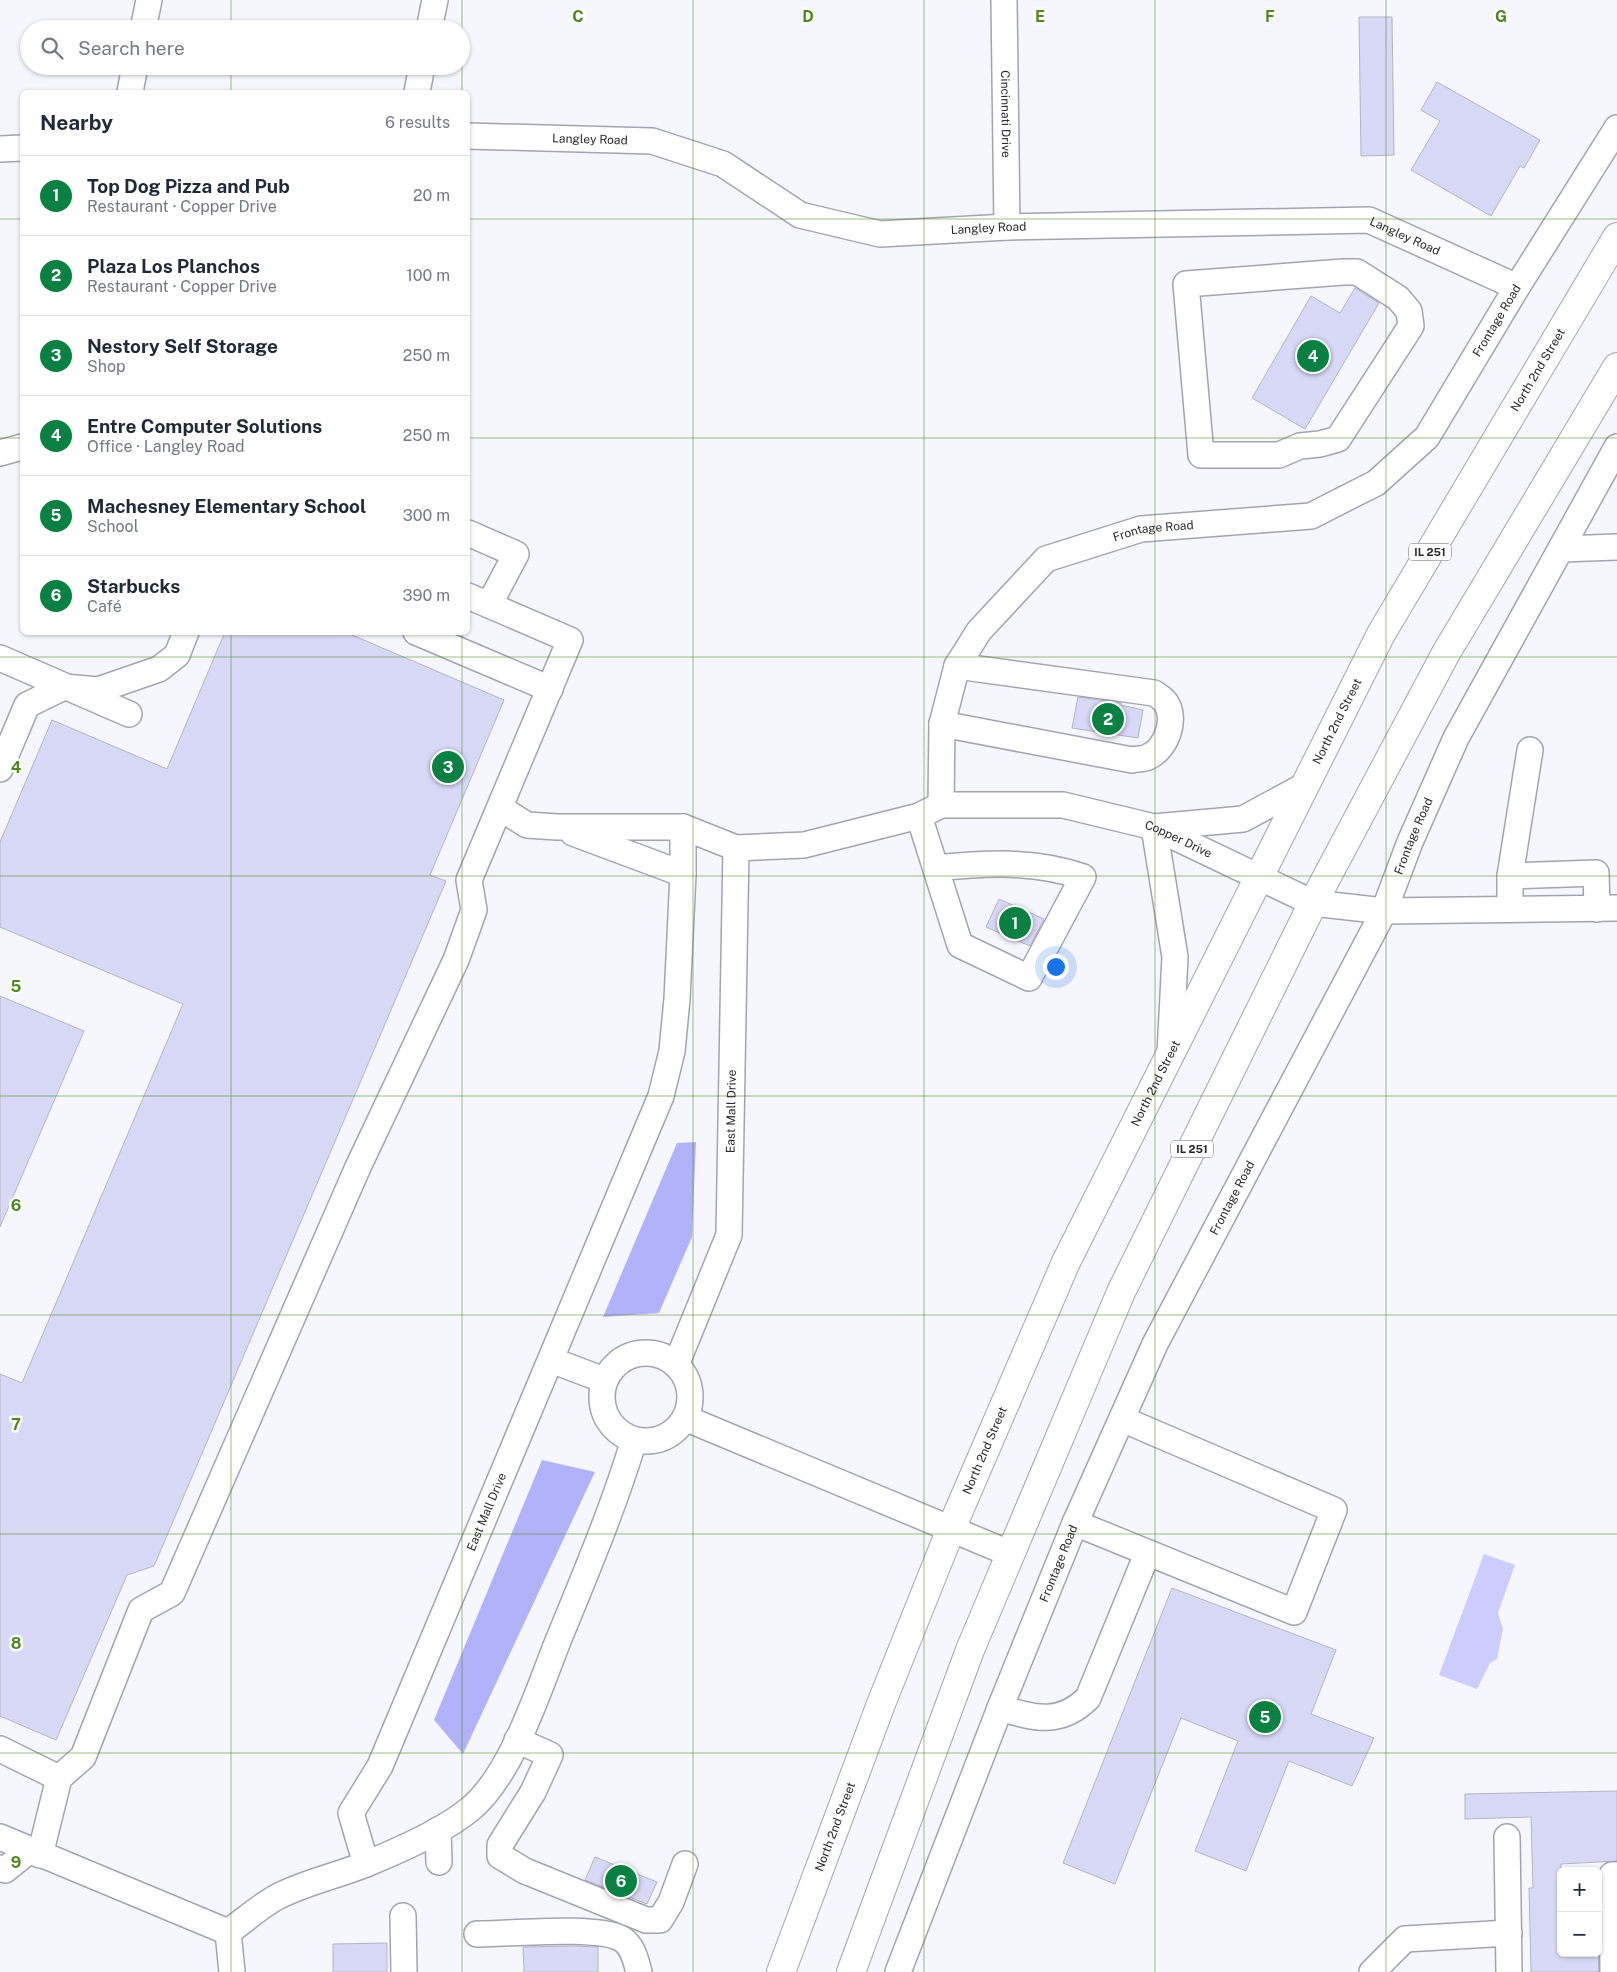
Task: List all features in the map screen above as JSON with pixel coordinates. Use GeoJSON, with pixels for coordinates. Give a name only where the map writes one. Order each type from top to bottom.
{"type":"FeatureCollection","features":[{"type":"Feature","properties":{"kind":"main road","name":"North 2nd Street"},"geometry":{"type":"LineString","coordinates":[[781,1972],[881,1704],[951,1529],[1066,1262],[1381,634],[1617,237]]}},
{"type":"Feature","properties":{"kind":"main road","name":"IL 251"},"geometry":{"type":"LineString","coordinates":[[851,1972],[970,1650],[1121,1292],[1313,903],[1446,653],[1617,367]]}},
{"type":"Feature","properties":{"kind":"street"},"geometry":{"type":"LineString","coordinates":[[145,20],[149,0]]}},
{"type":"Feature","properties":{"kind":"street"},"geometry":{"type":"LineString","coordinates":[[431,20],[435,0]]}},
{"type":"Feature","properties":{"kind":"street","name":"Cincinnati Drive"},"geometry":{"type":"LineString","coordinates":[[1004,0],[1007,227]]}},
{"type":"Feature","properties":{"kind":"street"},"geometry":{"type":"LineString","coordinates":[[130,90],[133,75]]}},
{"type":"Feature","properties":{"kind":"street"},"geometry":{"type":"LineString","coordinates":[[417,90],[420,75]]}},
{"type":"Feature","properties":{"kind":"street","name":"Frontage Road"},"geometry":{"type":"LineString","coordinates":[[941,805],[942,724],[957,666],[979,630],[1046,559],[1141,529],[1311,516],[1376,483],[1428,437],[1517,287],[1617,128]]}},
{"type":"Feature","properties":{"kind":"street","name":"Langley Road"},"geometry":{"type":"LineString","coordinates":[[470,136],[652,142],[723,164],[800,215],[880,234],[1007,227],[1369,220],[1517,287]]}},
{"type":"Feature","properties":{"kind":"street"},"geometry":{"type":"LineString","coordinates":[[0,149],[20,148]]}},
{"type":"Feature","properties":{"kind":"street"},"geometry":{"type":"LineString","coordinates":[[1356,272],[1398,298],[1409,312],[1410,326],[1338,439],[1320,444],[1300,446],[1279,454],[1201,454],[1186,284],[1305,276],[1356,272]]}},
{"type":"Feature","properties":{"kind":"street"},"geometry":{"type":"LineString","coordinates":[[0,453],[20,447]]}},
{"type":"Feature","properties":{"kind":"street","name":"Frontage Road"},"geometry":{"type":"LineString","coordinates":[[898,1972],[1000,1708],[1075,1523],[1155,1344],[1185,1284],[1384,911],[1410,842],[1456,738],[1617,447]]}},
{"type":"Feature","properties":{"kind":"street"},"geometry":{"type":"LineString","coordinates":[[0,1868],[5,1870],[35,1853],[59,1778],[83,1757],[141,1610],[172,1592],[358,1167],[456,960],[474,910],[469,880],[570,640],[478,601],[516,554],[470,534]]}},
{"type":"Feature","properties":{"kind":"street"},"geometry":{"type":"LineString","coordinates":[[1561,549],[1617,547]]}},
{"type":"Feature","properties":{"kind":"street"},"geometry":{"type":"LineString","coordinates":[[0,770],[27,705],[64,687],[98,690],[159,669],[177,655],[185,635]]}},
{"type":"Feature","properties":{"kind":"street"},"geometry":{"type":"LineString","coordinates":[[423,635],[550,689]]}},
{"type":"Feature","properties":{"kind":"street"},"geometry":{"type":"LineString","coordinates":[[0,658],[129,714]]}},
{"type":"Feature","properties":{"kind":"street"},"geometry":{"type":"LineString","coordinates":[[942,724],[1132,760],[1148,757],[1159,749],[1167,736],[1171,718],[1166,702],[1154,693],[957,666]]}},
{"type":"Feature","properties":{"kind":"street"},"geometry":{"type":"LineString","coordinates":[[1510,910],[1510,876],[1530,750]]}},
{"type":"Feature","properties":{"kind":"street"},"geometry":{"type":"LineString","coordinates":[[1170,1055],[1175,957],[1154,827],[1243,819],[1304,786]]}},
{"type":"Feature","properties":{"kind":"street","name":"Copper Drive"},"geometry":{"type":"LineString","coordinates":[[736,848],[804,845],[919,816],[941,805],[1063,805],[1154,827],[1260,876],[1313,903],[1384,911],[1607,908]]}},
{"type":"Feature","properties":{"kind":"street"},"geometry":{"type":"LineString","coordinates":[[500,808],[527,824],[557,827],[683,827],[736,848]]}},
{"type":"Feature","properties":{"kind":"street"},"geometry":{"type":"LineString","coordinates":[[919,816],[960,945],[1029,978],[1083,876],[1064,870],[1026,864],[988,863],[936,868]]}},
{"type":"Feature","properties":{"kind":"street"},"geometry":{"type":"LineString","coordinates":[[557,827],[683,874]]}},
{"type":"Feature","properties":{"kind":"street","name":"East Mall Drive"},"geometry":{"type":"LineString","coordinates":[[366,1864],[351,1813],[380,1766],[661,1096],[672,1051],[683,874],[683,827]]}},
{"type":"Feature","properties":{"kind":"street","name":"East Mall Drive"},"geometry":{"type":"LineString","coordinates":[[676,1365],[729,1235],[736,848]]}},
{"type":"Feature","properties":{"kind":"street"},"geometry":{"type":"LineString","coordinates":[[1510,876],[1596,873],[1607,908]]}},
{"type":"Feature","properties":{"kind":"street"},"geometry":{"type":"LineString","coordinates":[[651,1353],[665,1357],[676,1365],[685,1377],[690,1390],[689,1405],[685,1418],[676,1430],[663,1438],[648,1441],[634,1440],[615,1428],[603,1410],[601,1395],[604,1380],[618,1364],[636,1354],[651,1353]]}},
{"type":"Feature","properties":{"kind":"street"},"geometry":{"type":"LineString","coordinates":[[551,1360],[604,1380]]}},
{"type":"Feature","properties":{"kind":"street"},"geometry":{"type":"LineString","coordinates":[[685,1418],[1011,1554]]}},
{"type":"Feature","properties":{"kind":"street"},"geometry":{"type":"LineString","coordinates":[[1075,1523],[1147,1554],[1294,1612],[1334,1510],[1122,1419]]}},
{"type":"Feature","properties":{"kind":"street"},"geometry":{"type":"LineString","coordinates":[[228,1932],[276,1898],[317,1880],[366,1864],[438,1830],[470,1810],[496,1780],[517,1740],[616,1496],[634,1440]]}},
{"type":"Feature","properties":{"kind":"street"},"geometry":{"type":"LineString","coordinates":[[1000,1708],[1035,1719],[1060,1716],[1077,1708],[1088,1698],[1147,1554]]}},
{"type":"Feature","properties":{"kind":"street"},"geometry":{"type":"LineString","coordinates":[[517,1740],[550,1755],[533,1792],[500,1845],[500,1856],[525,1871],[646,1920],[660,1920],[671,1902],[684,1864]]}},
{"type":"Feature","properties":{"kind":"street"},"geometry":{"type":"LineString","coordinates":[[0,1749],[59,1778]]}},
{"type":"Feature","properties":{"kind":"street"},"geometry":{"type":"LineString","coordinates":[[438,1830],[439,1862]]}},
{"type":"Feature","properties":{"kind":"street"},"geometry":{"type":"LineString","coordinates":[[0,1837],[228,1932]]}},
{"type":"Feature","properties":{"kind":"street"},"geometry":{"type":"LineString","coordinates":[[1507,1837],[1509,1972]]}},
{"type":"Feature","properties":{"kind":"street"},"geometry":{"type":"LineString","coordinates":[[1613,1972],[1612,1875],[1617,1875]]}},
{"type":"Feature","properties":{"kind":"street"},"geometry":{"type":"LineString","coordinates":[[403,1916],[404,1972]]}},
{"type":"Feature","properties":{"kind":"street"},"geometry":{"type":"LineString","coordinates":[[228,1932],[232,1972]]}},
{"type":"Feature","properties":{"kind":"street"},"geometry":{"type":"LineString","coordinates":[[478,1934],[598,1932],[623,1939],[635,1954],[639,1972]]}},
{"type":"Feature","properties":{"kind":"street"},"geometry":{"type":"LineString","coordinates":[[1372,1972],[1404,1939],[1508,1933]]}},
{"type":"Feature","properties":{"kind":"shaded area"},"geometry":{"type":"Polygon","coordinates":[[[696,1142],[692,1237],[659,1313],[603,1317],[677,1143],[696,1142]]]}},
{"type":"Feature","properties":{"kind":"shaded area"},"geometry":{"type":"Polygon","coordinates":[[[542,1460],[595,1472],[463,1754],[434,1720],[542,1460]]]}},
{"type":"Feature","properties":{"kind":"shaded area"},"geometry":{"type":"Polygon","coordinates":[[[1484,1554],[1515,1565],[1498,1613],[1503,1629],[1497,1659],[1490,1663],[1477,1689],[1439,1675],[1484,1554]]]}},
{"type":"Feature","properties":{"kind":"building"},"geometry":{"type":"Polygon","coordinates":[[[1359,17],[1392,17],[1394,155],[1361,156],[1359,17]]]}},
{"type":"Feature","properties":{"kind":"building"},"geometry":{"type":"Polygon","coordinates":[[[1437,82],[1540,140],[1524,168],[1520,166],[1491,216],[1411,170],[1440,121],[1421,110],[1437,82]]]}},
{"type":"Feature","properties":{"kind":"building"},"geometry":{"type":"Polygon","coordinates":[[[1355,288],[1379,303],[1305,429],[1252,398],[1311,296],[1340,313],[1355,288]]]}},
{"type":"Feature","properties":{"kind":"building"},"geometry":{"type":"Polygon","coordinates":[[[224,635],[352,635],[504,700],[430,875],[446,881],[154,1566],[127,1575],[56,1740],[0,1716],[0,1374],[22,1383],[183,1004],[0,927],[0,842],[52,720],[167,769],[224,635]]]}},
{"type":"Feature","properties":{"kind":"building"},"geometry":{"type":"Polygon","coordinates":[[[1078,697],[1121,703],[1121,705],[1143,710],[1138,738],[1072,728],[1078,697]]]}},
{"type":"Feature","properties":{"kind":"building"},"geometry":{"type":"Polygon","coordinates":[[[999,899],[1044,919],[1030,946],[986,927],[999,899]]]}},
{"type":"Feature","properties":{"kind":"building"},"geometry":{"type":"Polygon","coordinates":[[[0,996],[84,1031],[0,1227],[0,996]]]}},
{"type":"Feature","properties":{"kind":"building"},"geometry":{"type":"Polygon","coordinates":[[[1172,1588],[1336,1650],[1311,1714],[1374,1738],[1352,1786],[1289,1761],[1246,1871],[1195,1851],[1238,1741],[1181,1718],[1115,1884],[1063,1863],[1172,1588]]]}},
{"type":"Feature","properties":{"kind":"building"},"geometry":{"type":"Polygon","coordinates":[[[1617,1791],[1617,1861],[1561,1864],[1561,1867],[1557,1867],[1557,1957],[1598,1957],[1599,1972],[1531,1972],[1529,1888],[1533,1888],[1531,1817],[1465,1819],[1465,1794],[1617,1791]]]}},
{"type":"Feature","properties":{"kind":"building"},"geometry":{"type":"Polygon","coordinates":[[[595,1857],[657,1882],[647,1904],[585,1880],[595,1857]]]}},
{"type":"Feature","properties":{"kind":"building"},"geometry":{"type":"Polygon","coordinates":[[[387,1943],[387,1972],[333,1972],[333,1944],[387,1943]]]}},
{"type":"Feature","properties":{"kind":"building"},"geometry":{"type":"Polygon","coordinates":[[[523,1947],[598,1947],[598,1972],[524,1972],[523,1947]]]}},
{"type":"Feature","properties":{"kind":"place","name":"Entre Computer Solutions"},"geometry":{"type":"Point","coordinates":[1313,356]}},
{"type":"Feature","properties":{"kind":"place","name":"Plaza Los Planchos"},"geometry":{"type":"Point","coordinates":[1108,719]}},
{"type":"Feature","properties":{"kind":"place","name":"Nestory Self Storage"},"geometry":{"type":"Point","coordinates":[448,767]}},
{"type":"Feature","properties":{"kind":"place","name":"Top Dog Pizza and Pub"},"geometry":{"type":"Point","coordinates":[1015,923]}},
{"type":"Feature","properties":{"kind":"place","name":"Machesney Elementary School"},"geometry":{"type":"Point","coordinates":[1265,1717]}},
{"type":"Feature","properties":{"kind":"place","name":"Starbucks"},"geometry":{"type":"Point","coordinates":[621,1881]}}]}
